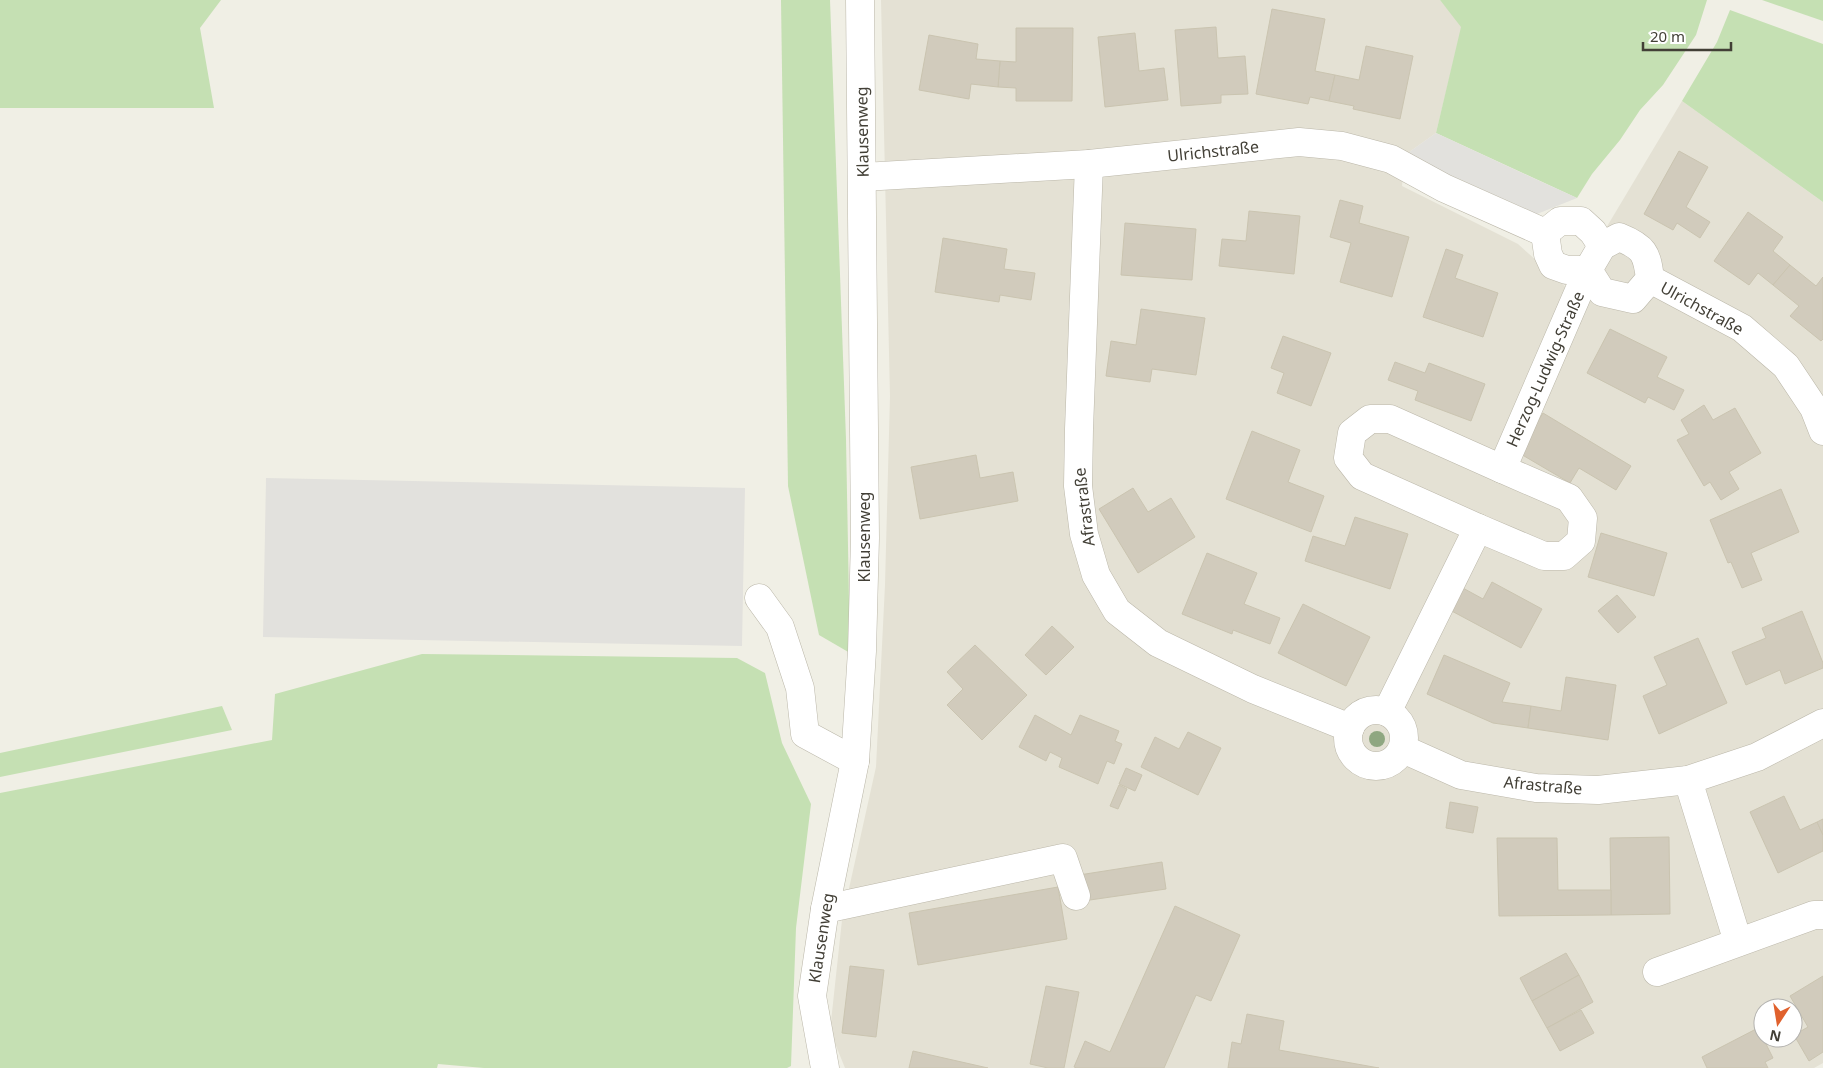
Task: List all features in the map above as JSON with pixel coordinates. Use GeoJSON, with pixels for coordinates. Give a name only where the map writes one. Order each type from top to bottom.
{"type":"FeatureCollection","features":[{"type":"Feature","properties":{"kind":"street","name":"Klausenweg"},"geometry":{"type":"LineString","coordinates":[[825,1068],[812,996],[825,909],[855,761],[862,651],[865,538],[860,0]]}},
{"type":"Feature","properties":{"kind":"street","name":"Ulrichstraße"},"geometry":{"type":"LineString","coordinates":[[863,177],[1089,164],[1299,142],[1342,146],[1391,158],[1444,188],[1545,233]]}},
{"type":"Feature","properties":{"kind":"street","name":"Afrastraße"},"geometry":{"type":"LineString","coordinates":[[1089,164],[1078,486],[1084,534],[1096,575],[1118,611],[1158,643],[1253,688],[1350,728]]}},
{"type":"Feature","properties":{"kind":"street"},"geometry":{"type":"LineString","coordinates":[[1560,221],[1581,222],[1593,232],[1602,246],[1588,270],[1567,270],[1553,265],[1548,254],[1545,233],[1560,221]]}},
{"type":"Feature","properties":{"kind":"street","name":"Ulrichstraße"},"geometry":{"type":"LineString","coordinates":[[1588,270],[1602,292],[1633,299],[1650,279],[1648,260],[1636,244],[1619,238],[1602,246]]}},
{"type":"Feature","properties":{"kind":"street","name":"Herzog-Ludwig-Straße"},"geometry":{"type":"LineString","coordinates":[[1502,469],[1588,270]]}},
{"type":"Feature","properties":{"kind":"street","name":"Ulrichstraße"},"geometry":{"type":"LineString","coordinates":[[1650,279],[1742,328],[1786,366],[1814,408],[1823,431]]}},
{"type":"Feature","properties":{"kind":"street","name":"Herzog-Ludwig-Straße"},"geometry":{"type":"LineString","coordinates":[[1390,418],[1569,498],[1583,518],[1581,541],[1564,556],[1544,556],[1478,528],[1362,476],[1348,458],[1352,433],[1370,419],[1390,418]]}},
{"type":"Feature","properties":{"kind":"street"},"geometry":{"type":"LineString","coordinates":[[1387,712],[1478,528]]}},
{"type":"Feature","properties":{"kind":"street"},"geometry":{"type":"LineString","coordinates":[[758,598],[780,627],[800,688],[805,734],[855,761]]}},
{"type":"Feature","properties":{"kind":"street"},"geometry":{"type":"LineString","coordinates":[[1372,711],[1387,712],[1398,721],[1404,734],[1403,749],[1394,760],[1381,766],[1366,764],[1354,756],[1348,743],[1350,728],[1359,716],[1372,711]]}},
{"type":"Feature","properties":{"kind":"street","name":"Afrastraße"},"geometry":{"type":"LineString","coordinates":[[1403,749],[1462,775],[1536,788],[1598,790],[1688,780],[1756,758],[1823,723]]}},
{"type":"Feature","properties":{"kind":"street"},"geometry":{"type":"LineString","coordinates":[[1688,780],[1738,942]]}},
{"type":"Feature","properties":{"kind":"street"},"geometry":{"type":"LineString","coordinates":[[825,909],[1063,858],[1076,896]]}},
{"type":"Feature","properties":{"kind":"street"},"geometry":{"type":"LineString","coordinates":[[1657,972],[1814,915],[1823,915]]}},
{"type":"Feature","properties":{"kind":"shaded area"},"geometry":{"type":"Polygon","coordinates":[[[881,0],[1440,0],[1462,26],[1436,133],[1405,155],[1402,186],[1518,244],[1569,290],[1682,101],[1823,202],[1823,1063],[1814,1068],[845,1068],[830,1031],[842,920],[876,767],[885,585],[890,396],[881,0]]]}},
{"type":"Feature","properties":{"kind":"shaded area"},"geometry":{"type":"Polygon","coordinates":[[[1436,133],[1577,198],[1537,214],[1405,155],[1436,133]]]}},
{"type":"Feature","properties":{"kind":"shaded area"},"geometry":{"type":"Polygon","coordinates":[[[266,478],[745,488],[742,646],[263,637],[266,478]]]}},
{"type":"Feature","properties":{"kind":"green space"},"geometry":{"type":"Polygon","coordinates":[[[0,0],[221,0],[200,28],[214,108],[0,108],[0,0]]]}},
{"type":"Feature","properties":{"kind":"green space"},"geometry":{"type":"Polygon","coordinates":[[[781,0],[830,0],[846,439],[850,653],[819,635],[788,486],[781,0]]]}},
{"type":"Feature","properties":{"kind":"green space"},"geometry":{"type":"Polygon","coordinates":[[[1440,0],[1707,0],[1696,35],[1663,85],[1640,110],[1620,140],[1592,174],[1577,198],[1436,133],[1461,27],[1440,0]]]}},
{"type":"Feature","properties":{"kind":"green space"},"geometry":{"type":"Polygon","coordinates":[[[1762,0],[1823,0],[1823,21],[1762,0]]]}},
{"type":"Feature","properties":{"kind":"green space"},"geometry":{"type":"Polygon","coordinates":[[[1730,10],[1823,44],[1823,202],[1682,101],[1717,42],[1730,10]]]}},
{"type":"Feature","properties":{"kind":"green space"},"geometry":{"type":"Polygon","coordinates":[[[422,654],[737,658],[765,673],[782,743],[811,804],[796,928],[791,1066],[787,1068],[484,1068],[438,1064],[437,1068],[0,1068],[0,793],[272,740],[275,694],[422,654]]]}},
{"type":"Feature","properties":{"kind":"green space"},"geometry":{"type":"Polygon","coordinates":[[[222,706],[232,730],[0,777],[0,753],[222,706]]]}},
{"type":"Feature","properties":{"kind":"building"},"geometry":{"type":"Polygon","coordinates":[[[1272,9],[1325,19],[1315,71],[1335,75],[1329,101],[1310,97],[1308,104],[1256,94],[1272,9]]]}},
{"type":"Feature","properties":{"kind":"building"},"geometry":{"type":"Polygon","coordinates":[[[1216,27],[1218,58],[1245,56],[1248,94],[1221,95],[1221,103],[1181,106],[1175,30],[1216,27]]]}},
{"type":"Feature","properties":{"kind":"building"},"geometry":{"type":"Polygon","coordinates":[[[1016,28],[1073,28],[1072,101],[1016,101],[1016,88],[998,87],[1000,61],[1016,62],[1016,28]]]}},
{"type":"Feature","properties":{"kind":"building"},"geometry":{"type":"Polygon","coordinates":[[[1135,33],[1139,71],[1164,68],[1168,100],[1105,107],[1098,37],[1135,33]]]}},
{"type":"Feature","properties":{"kind":"building"},"geometry":{"type":"Polygon","coordinates":[[[929,35],[978,44],[976,59],[1000,61],[998,87],[971,84],[969,99],[919,90],[929,35]]]}},
{"type":"Feature","properties":{"kind":"building"},"geometry":{"type":"Polygon","coordinates":[[[1366,46],[1413,56],[1400,119],[1353,109],[1354,106],[1329,101],[1335,75],[1359,80],[1366,46]]]}},
{"type":"Feature","properties":{"kind":"building"},"geometry":{"type":"Polygon","coordinates":[[[1679,151],[1708,167],[1686,207],[1710,222],[1700,238],[1677,223],[1673,230],[1644,214],[1679,151]]]}},
{"type":"Feature","properties":{"kind":"building"},"geometry":{"type":"Polygon","coordinates":[[[1340,200],[1363,206],[1359,223],[1409,237],[1392,297],[1340,282],[1351,243],[1330,237],[1340,200]]]}},
{"type":"Feature","properties":{"kind":"building"},"geometry":{"type":"Polygon","coordinates":[[[1249,211],[1300,216],[1294,274],[1219,266],[1222,239],[1246,241],[1249,211]]]}},
{"type":"Feature","properties":{"kind":"building"},"geometry":{"type":"Polygon","coordinates":[[[1748,212],[1783,237],[1773,251],[1790,265],[1773,285],[1758,273],[1749,285],[1714,261],[1748,212]]]}},
{"type":"Feature","properties":{"kind":"building"},"geometry":{"type":"Polygon","coordinates":[[[1125,223],[1196,229],[1192,280],[1121,275],[1125,223]]]}},
{"type":"Feature","properties":{"kind":"building"},"geometry":{"type":"Polygon","coordinates":[[[943,238],[1007,249],[1004,269],[1035,273],[1031,300],[1000,295],[999,302],[935,292],[943,238]]]}},
{"type":"Feature","properties":{"kind":"building"},"geometry":{"type":"Polygon","coordinates":[[[1446,249],[1463,255],[1455,278],[1498,293],[1483,337],[1423,317],[1446,249]]]}},
{"type":"Feature","properties":{"kind":"building"},"geometry":{"type":"Polygon","coordinates":[[[1790,265],[1816,286],[1823,277],[1823,339],[1821,341],[1790,316],[1799,306],[1773,285],[1790,265]]]}},
{"type":"Feature","properties":{"kind":"building"},"geometry":{"type":"Polygon","coordinates":[[[1141,309],[1205,318],[1196,375],[1152,369],[1150,382],[1106,376],[1111,341],[1136,345],[1141,309]]]}},
{"type":"Feature","properties":{"kind":"building"},"geometry":{"type":"Polygon","coordinates":[[[1610,329],[1667,357],[1657,377],[1684,390],[1674,410],[1648,397],[1645,403],[1587,373],[1610,329]]]}},
{"type":"Feature","properties":{"kind":"building"},"geometry":{"type":"Polygon","coordinates":[[[1283,336],[1331,353],[1311,406],[1277,393],[1284,373],[1271,368],[1283,336]]]}},
{"type":"Feature","properties":{"kind":"building"},"geometry":{"type":"Polygon","coordinates":[[[1395,362],[1425,373],[1429,363],[1485,384],[1471,421],[1415,400],[1418,391],[1388,380],[1395,362]]]}},
{"type":"Feature","properties":{"kind":"building"},"geometry":{"type":"Polygon","coordinates":[[[1704,405],[1713,420],[1735,408],[1761,453],[1729,472],[1739,489],[1721,500],[1710,482],[1704,486],[1677,440],[1689,434],[1681,420],[1704,405]]]}},
{"type":"Feature","properties":{"kind":"building"},"geometry":{"type":"Polygon","coordinates":[[[1543,413],[1631,466],[1616,490],[1579,468],[1570,483],[1519,453],[1543,413]]]}},
{"type":"Feature","properties":{"kind":"building"},"geometry":{"type":"Polygon","coordinates":[[[1252,431],[1300,450],[1288,482],[1324,496],[1311,532],[1226,499],[1252,431]]]}},
{"type":"Feature","properties":{"kind":"building"},"geometry":{"type":"Polygon","coordinates":[[[976,455],[980,478],[1013,472],[1018,501],[920,519],[911,467],[976,455]]]}},
{"type":"Feature","properties":{"kind":"building"},"geometry":{"type":"Polygon","coordinates":[[[1133,488],[1148,512],[1171,498],[1195,537],[1138,573],[1099,509],[1133,488]]]}},
{"type":"Feature","properties":{"kind":"building"},"geometry":{"type":"Polygon","coordinates":[[[1781,489],[1799,532],[1751,553],[1762,580],[1742,588],[1731,562],[1728,563],[1710,520],[1781,489]]]}},
{"type":"Feature","properties":{"kind":"building"},"geometry":{"type":"Polygon","coordinates":[[[1355,517],[1408,534],[1390,589],[1305,561],[1313,536],[1345,546],[1355,517]]]}},
{"type":"Feature","properties":{"kind":"building"},"geometry":{"type":"Polygon","coordinates":[[[1601,533],[1667,553],[1654,596],[1588,577],[1601,533]]]}},
{"type":"Feature","properties":{"kind":"building"},"geometry":{"type":"Polygon","coordinates":[[[1207,553],[1257,573],[1244,604],[1280,618],[1270,644],[1233,630],[1232,634],[1182,614],[1207,553]]]}},
{"type":"Feature","properties":{"kind":"building"},"geometry":{"type":"Polygon","coordinates":[[[1492,582],[1542,609],[1521,648],[1448,609],[1461,587],[1483,599],[1492,582]]]}},
{"type":"Feature","properties":{"kind":"building"},"geometry":{"type":"Polygon","coordinates":[[[1617,595],[1636,617],[1618,633],[1598,611],[1617,595]]]}},
{"type":"Feature","properties":{"kind":"building"},"geometry":{"type":"Polygon","coordinates":[[[1303,604],[1370,637],[1346,686],[1278,653],[1303,604]]]}},
{"type":"Feature","properties":{"kind":"building"},"geometry":{"type":"Polygon","coordinates":[[[1802,611],[1823,663],[1823,668],[1785,684],[1780,670],[1746,685],[1732,652],[1766,638],[1762,628],[1802,611]]]}},
{"type":"Feature","properties":{"kind":"building"},"geometry":{"type":"Polygon","coordinates":[[[1052,626],[1074,647],[1046,675],[1025,655],[1052,626]]]}},
{"type":"Feature","properties":{"kind":"building"},"geometry":{"type":"Polygon","coordinates":[[[1698,638],[1727,703],[1659,734],[1643,696],[1667,685],[1654,657],[1698,638]]]}},
{"type":"Feature","properties":{"kind":"building"},"geometry":{"type":"Polygon","coordinates":[[[975,645],[1027,695],[982,740],[947,705],[963,689],[947,672],[975,645]]]}},
{"type":"Feature","properties":{"kind":"building"},"geometry":{"type":"Polygon","coordinates":[[[1444,655],[1510,683],[1502,702],[1531,706],[1528,728],[1493,723],[1427,694],[1444,655]]]}},
{"type":"Feature","properties":{"kind":"building"},"geometry":{"type":"Polygon","coordinates":[[[1566,677],[1616,685],[1608,740],[1528,728],[1531,706],[1561,711],[1566,677]]]}},
{"type":"Feature","properties":{"kind":"building"},"geometry":{"type":"Polygon","coordinates":[[[1035,715],[1071,735],[1080,715],[1119,731],[1115,741],[1122,744],[1114,764],[1107,761],[1098,784],[1059,767],[1062,758],[1050,752],[1046,761],[1019,747],[1035,715]]]}},
{"type":"Feature","properties":{"kind":"building"},"geometry":{"type":"Polygon","coordinates":[[[1188,732],[1221,748],[1198,795],[1141,767],[1155,737],[1179,749],[1188,732]]]}},
{"type":"Feature","properties":{"kind":"building"},"geometry":{"type":"Polygon","coordinates":[[[1126,768],[1142,775],[1135,791],[1119,784],[1126,768]]]}},
{"type":"Feature","properties":{"kind":"building"},"geometry":{"type":"Polygon","coordinates":[[[1119,785],[1127,789],[1118,809],[1110,806],[1119,785]]]}},
{"type":"Feature","properties":{"kind":"building"},"geometry":{"type":"Polygon","coordinates":[[[1784,796],[1800,830],[1817,822],[1823,835],[1823,851],[1778,873],[1750,812],[1784,796]]]}},
{"type":"Feature","properties":{"kind":"building"},"geometry":{"type":"Polygon","coordinates":[[[1450,802],[1478,807],[1473,833],[1446,828],[1450,802]]]}},
{"type":"Feature","properties":{"kind":"building"},"geometry":{"type":"Polygon","coordinates":[[[1823,819],[1823,835],[1817,822],[1823,819]]]}},
{"type":"Feature","properties":{"kind":"building"},"geometry":{"type":"Polygon","coordinates":[[[1669,837],[1670,914],[1611,915],[1610,838],[1669,837]]]}},
{"type":"Feature","properties":{"kind":"building"},"geometry":{"type":"Polygon","coordinates":[[[1497,838],[1557,838],[1558,890],[1611,890],[1611,915],[1499,916],[1497,838]]]}},
{"type":"Feature","properties":{"kind":"building"},"geometry":{"type":"Polygon","coordinates":[[[1162,862],[1166,889],[1083,901],[1079,875],[1162,862]]]}},
{"type":"Feature","properties":{"kind":"building"},"geometry":{"type":"Polygon","coordinates":[[[1058,887],[1067,939],[918,965],[909,913],[1058,887]]]}},
{"type":"Feature","properties":{"kind":"building"},"geometry":{"type":"Polygon","coordinates":[[[1175,906],[1240,935],[1211,1001],[1196,995],[1164,1068],[1074,1067],[1085,1041],[1110,1052],[1175,906]]]}},
{"type":"Feature","properties":{"kind":"building"},"geometry":{"type":"Polygon","coordinates":[[[1566,953],[1579,975],[1532,1001],[1520,978],[1566,953]]]}},
{"type":"Feature","properties":{"kind":"building"},"geometry":{"type":"Polygon","coordinates":[[[850,966],[884,970],[876,1037],[842,1033],[850,966]]]}},
{"type":"Feature","properties":{"kind":"building"},"geometry":{"type":"Polygon","coordinates":[[[1579,975],[1593,1002],[1547,1028],[1532,1001],[1579,975]]]}},
{"type":"Feature","properties":{"kind":"building"},"geometry":{"type":"Polygon","coordinates":[[[1823,976],[1823,1052],[1809,1061],[1802,1048],[1803,1030],[1808,1027],[1803,1018],[1803,998],[1791,998],[1790,996],[1823,976]]]}},
{"type":"Feature","properties":{"kind":"building"},"geometry":{"type":"Polygon","coordinates":[[[1046,986],[1079,992],[1064,1068],[1048,1068],[1030,1064],[1046,986]]]}},
{"type":"Feature","properties":{"kind":"building"},"geometry":{"type":"Polygon","coordinates":[[[1581,1010],[1594,1033],[1560,1051],[1547,1028],[1581,1010]]]}},
{"type":"Feature","properties":{"kind":"building"},"geometry":{"type":"Polygon","coordinates":[[[1247,1014],[1284,1021],[1279,1050],[1379,1068],[1228,1068],[1232,1042],[1241,1044],[1247,1014]]]}},
{"type":"Feature","properties":{"kind":"building"},"geometry":{"type":"Polygon","coordinates":[[[1753,1031],[1753,1048],[1768,1048],[1773,1058],[1765,1062],[1768,1068],[1707,1068],[1702,1057],[1753,1031]]]}},
{"type":"Feature","properties":{"kind":"building"},"geometry":{"type":"Polygon","coordinates":[[[913,1051],[988,1068],[909,1068],[913,1051]]]}}]}
